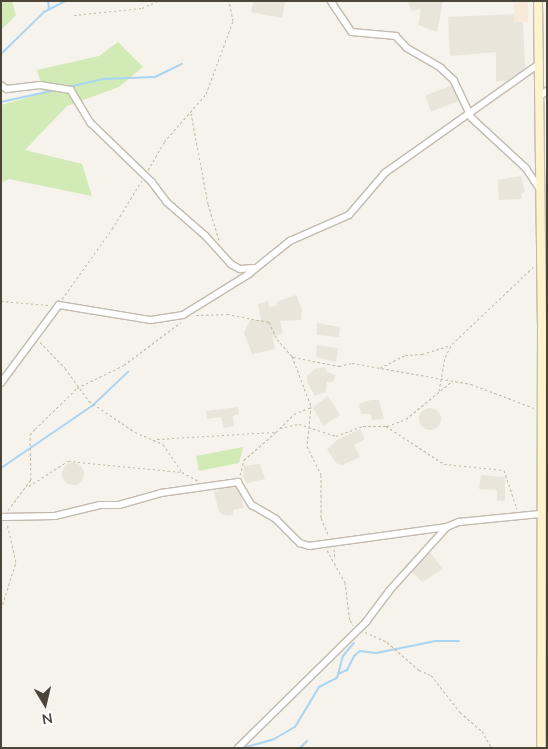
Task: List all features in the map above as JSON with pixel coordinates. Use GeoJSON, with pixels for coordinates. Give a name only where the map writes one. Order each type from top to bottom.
{"type":"FeatureCollection","features":[{"type":"Feature","properties":{"kind":"street"},"geometry":{"type":"LineString","coordinates":[[331,1],[352,32],[396,36],[407,48],[441,68],[454,80],[468,112],[526,168],[540,190]]}},
{"type":"Feature","properties":{"kind":"street"},"geometry":{"type":"LineString","coordinates":[[538,1],[541,259],[544,320],[540,514],[544,548],[541,748]]}},
{"type":"Feature","properties":{"kind":"street"},"geometry":{"type":"LineString","coordinates":[[1,383],[59,305],[151,320],[186,315],[258,267],[290,241],[349,215],[385,173],[468,112],[539,64]]}},
{"type":"Feature","properties":{"kind":"street"},"geometry":{"type":"LineString","coordinates":[[1,85],[7,89],[40,85],[71,90],[91,123],[167,202],[240,269],[258,267]]}},
{"type":"Feature","properties":{"kind":"street"},"geometry":{"type":"LineString","coordinates":[[540,96],[547,91]]}},
{"type":"Feature","properties":{"kind":"street"},"geometry":{"type":"LineString","coordinates":[[3,517],[55,516],[100,505],[119,505],[161,493],[241,483],[252,504],[276,520],[300,543],[333,543],[447,527],[459,522],[540,514]]}},
{"type":"Feature","properties":{"kind":"street"},"geometry":{"type":"LineString","coordinates":[[238,748],[358,629],[447,527]]}},
{"type":"Feature","properties":{"kind":"path"},"geometry":{"type":"LineString","coordinates":[[74,16],[142,8],[158,1]]}},
{"type":"Feature","properties":{"kind":"path"},"geometry":{"type":"LineString","coordinates":[[1,301],[25,305],[59,305],[112,230],[164,142],[206,94],[233,21],[229,1]]}},
{"type":"Feature","properties":{"kind":"path"},"geometry":{"type":"LineString","coordinates":[[192,112],[200,165],[222,253]]}},
{"type":"Feature","properties":{"kind":"path"},"geometry":{"type":"LineString","coordinates":[[379,368],[405,355],[434,351],[452,344],[541,259]]}},
{"type":"Feature","properties":{"kind":"path"},"geometry":{"type":"LineString","coordinates":[[28,487],[30,436],[76,388],[130,362],[186,315],[227,314],[269,322],[277,339],[292,356],[312,406],[306,446],[321,475],[323,529],[333,543],[335,559],[347,588],[350,620],[358,629],[387,642],[419,670],[431,675],[460,712],[482,731],[492,748]]}},
{"type":"Feature","properties":{"kind":"path"},"geometry":{"type":"LineString","coordinates":[[36,338],[65,368],[76,388],[89,401],[135,432],[157,439],[276,432]]}},
{"type":"Feature","properties":{"kind":"path"},"geometry":{"type":"LineString","coordinates":[[439,391],[439,380],[452,344]]}},
{"type":"Feature","properties":{"kind":"path"},"geometry":{"type":"LineString","coordinates":[[292,356],[339,366],[352,363],[484,389],[541,411]]}},
{"type":"Feature","properties":{"kind":"path"},"geometry":{"type":"LineString","coordinates":[[280,428],[292,424],[336,436],[363,426],[386,426],[406,419],[451,382]]}},
{"type":"Feature","properties":{"kind":"path"},"geometry":{"type":"LineString","coordinates":[[241,483],[240,473],[244,460],[294,414],[312,406]]}},
{"type":"Feature","properties":{"kind":"path"},"geometry":{"type":"LineString","coordinates":[[386,426],[444,464],[504,470],[519,516]]}},
{"type":"Feature","properties":{"kind":"path"},"geometry":{"type":"LineString","coordinates":[[157,439],[182,472]]}},
{"type":"Feature","properties":{"kind":"path"},"geometry":{"type":"LineString","coordinates":[[1,609],[16,562],[3,517],[28,487],[68,461],[182,472],[204,482]]}},
{"type":"Feature","properties":{"kind":"path"},"geometry":{"type":"LineString","coordinates":[[321,544],[335,559]]}},
{"type":"Feature","properties":{"kind":"shaded area"},"geometry":{"type":"Polygon","coordinates":[[[253,1],[285,1],[282,18],[251,12],[253,1]]]}},
{"type":"Feature","properties":{"kind":"shaded area"},"geometry":{"type":"Polygon","coordinates":[[[408,1],[443,1],[437,32],[418,25],[421,9],[411,11],[408,1]]]}},
{"type":"Feature","properties":{"kind":"shaded area"},"geometry":{"type":"Polygon","coordinates":[[[514,1],[528,1],[528,22],[514,22],[514,1]]]}},
{"type":"Feature","properties":{"kind":"shaded area"},"geometry":{"type":"Polygon","coordinates":[[[513,14],[515,22],[523,22],[525,69],[507,81],[496,81],[496,52],[450,56],[448,17],[513,14]]]}},
{"type":"Feature","properties":{"kind":"shaded area"},"geometry":{"type":"Polygon","coordinates":[[[453,85],[459,101],[431,112],[425,96],[453,85]]]}},
{"type":"Feature","properties":{"kind":"shaded area"},"geometry":{"type":"Polygon","coordinates":[[[521,176],[525,192],[522,193],[521,199],[499,200],[498,180],[521,176]]]}},
{"type":"Feature","properties":{"kind":"shaded area"},"geometry":{"type":"Polygon","coordinates":[[[296,295],[302,309],[301,320],[280,321],[283,333],[273,337],[275,349],[252,354],[244,333],[250,320],[261,320],[258,304],[268,301],[269,307],[276,306],[278,301],[296,295]]]}},
{"type":"Feature","properties":{"kind":"shaded area"},"geometry":{"type":"Polygon","coordinates":[[[317,323],[340,327],[339,337],[317,335],[317,323]]]}},
{"type":"Feature","properties":{"kind":"shaded area"},"geometry":{"type":"Polygon","coordinates":[[[317,345],[338,348],[336,362],[316,357],[317,345]]]}},
{"type":"Feature","properties":{"kind":"shaded area"},"geometry":{"type":"Polygon","coordinates":[[[325,367],[327,372],[336,375],[333,382],[327,382],[326,392],[315,396],[307,382],[307,376],[315,369],[325,367]]]}},
{"type":"Feature","properties":{"kind":"shaded area"},"geometry":{"type":"Polygon","coordinates":[[[328,396],[340,415],[323,426],[313,407],[328,396]]]}},
{"type":"Feature","properties":{"kind":"shaded area"},"geometry":{"type":"Polygon","coordinates":[[[371,400],[379,400],[384,419],[372,420],[371,414],[361,414],[359,404],[371,400]]]}},
{"type":"Feature","properties":{"kind":"shaded area"},"geometry":{"type":"Polygon","coordinates":[[[238,407],[239,414],[233,416],[234,426],[224,428],[221,417],[207,419],[206,411],[238,407]]]}},
{"type":"Feature","properties":{"kind":"shaded area"},"geometry":{"type":"Polygon","coordinates":[[[430,408],[438,411],[441,419],[438,427],[430,430],[422,427],[419,419],[422,411],[430,408]]]}},
{"type":"Feature","properties":{"kind":"shaded area"},"geometry":{"type":"Polygon","coordinates":[[[360,429],[365,439],[354,445],[360,457],[342,465],[336,463],[327,449],[337,440],[360,429]]]}},
{"type":"Feature","properties":{"kind":"shaded area"},"geometry":{"type":"Polygon","coordinates":[[[73,463],[81,466],[84,474],[81,482],[73,485],[65,482],[62,474],[65,466],[73,463]]]}},
{"type":"Feature","properties":{"kind":"shaded area"},"geometry":{"type":"Polygon","coordinates":[[[260,464],[265,479],[247,483],[243,477],[244,466],[260,464]]]}},
{"type":"Feature","properties":{"kind":"shaded area"},"geometry":{"type":"Polygon","coordinates":[[[481,475],[505,477],[505,501],[497,501],[497,490],[479,489],[481,475]]]}},
{"type":"Feature","properties":{"kind":"shaded area"},"geometry":{"type":"Polygon","coordinates":[[[238,482],[244,508],[233,510],[233,515],[226,516],[219,512],[214,492],[219,490],[219,485],[238,482]]]}},
{"type":"Feature","properties":{"kind":"shaded area"},"geometry":{"type":"Polygon","coordinates":[[[429,551],[443,569],[422,582],[411,571],[429,551]]]}},
{"type":"Feature","properties":{"kind":"green space"},"geometry":{"type":"Polygon","coordinates":[[[1,1],[12,1],[16,15],[1,30],[1,1]]]}},
{"type":"Feature","properties":{"kind":"green space"},"geometry":{"type":"Polygon","coordinates":[[[118,42],[143,67],[119,87],[67,106],[25,150],[82,164],[92,196],[9,179],[1,183],[1,105],[44,93],[37,70],[99,56],[118,42]]]}},
{"type":"Feature","properties":{"kind":"green space"},"geometry":{"type":"Polygon","coordinates":[[[243,447],[239,463],[199,471],[196,456],[243,447]]]}},
{"type":"Feature","properties":{"kind":"waterway"},"geometry":{"type":"LineString","coordinates":[[48,1],[49,9]]}},
{"type":"Feature","properties":{"kind":"waterway"},"geometry":{"type":"LineString","coordinates":[[1,54],[44,12],[66,1]]}},
{"type":"Feature","properties":{"kind":"waterway"},"geometry":{"type":"LineString","coordinates":[[68,87],[103,79],[155,77],[182,64]]}},
{"type":"Feature","properties":{"kind":"waterway"},"geometry":{"type":"LineString","coordinates":[[1,102],[56,90]]}},
{"type":"Feature","properties":{"kind":"waterway"},"geometry":{"type":"LineString","coordinates":[[1,468],[92,406],[128,372]]}},
{"type":"Feature","properties":{"kind":"waterway"},"geometry":{"type":"LineString","coordinates":[[338,674],[347,670],[354,656],[360,651],[376,653],[436,641],[459,641]]}},
{"type":"Feature","properties":{"kind":"waterway"},"geometry":{"type":"LineString","coordinates":[[243,748],[274,739],[295,727],[319,687],[337,678],[343,656],[354,643]]}},
{"type":"Feature","properties":{"kind":"waterway"},"geometry":{"type":"LineString","coordinates":[[300,748],[307,741]]}}]}
